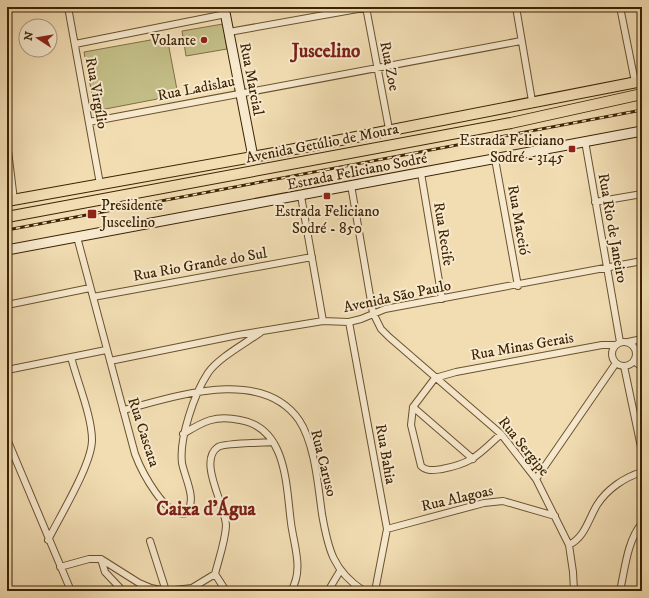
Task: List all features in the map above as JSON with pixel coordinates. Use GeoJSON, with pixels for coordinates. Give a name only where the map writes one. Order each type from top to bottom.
{"type":"FeatureCollection","features":[{"type":"Feature","properties":{"kind":"main road","name":"Rua Marcial"},"geometry":{"type":"LineString","coordinates":[[225,11],[252,157]]}},
{"type":"Feature","properties":{"kind":"main road","name":"Avenida Getúlio de Moura"},"geometry":{"type":"LineString","coordinates":[[10,200],[252,157],[638,81]]}},
{"type":"Feature","properties":{"kind":"main road","name":"Avenida Getúlio de Moura"},"geometry":{"type":"LineString","coordinates":[[7,217],[248,173],[450,133],[511,123],[642,94]]}},
{"type":"Feature","properties":{"kind":"main road"},"geometry":{"type":"LineString","coordinates":[[511,123],[503,117],[505,110],[529,105],[532,101]]}},
{"type":"Feature","properties":{"kind":"main road"},"geometry":{"type":"LineString","coordinates":[[450,133],[484,123],[491,117],[486,113],[468,114]]}},
{"type":"Feature","properties":{"kind":"main road","name":"Estrada Feliciano Sodré"},"geometry":{"type":"LineString","coordinates":[[7,250],[642,131]]}},
{"type":"Feature","properties":{"kind":"street","name":"Rua Virgílio"},"geometry":{"type":"LineString","coordinates":[[68,7],[100,184]]}},
{"type":"Feature","properties":{"kind":"street"},"geometry":{"type":"LineString","coordinates":[[229,32],[367,7]]}},
{"type":"Feature","properties":{"kind":"street","name":"Rua Zoe"},"geometry":{"type":"LineString","coordinates":[[367,7],[389,129]]}},
{"type":"Feature","properties":{"kind":"street"},"geometry":{"type":"LineString","coordinates":[[516,7],[532,101]]}},
{"type":"Feature","properties":{"kind":"street"},"geometry":{"type":"LineString","coordinates":[[620,7],[638,81]]}},
{"type":"Feature","properties":{"kind":"street"},"geometry":{"type":"LineString","coordinates":[[75,44],[225,11]]}},
{"type":"Feature","properties":{"kind":"street","name":"Rua Ladislau"},"geometry":{"type":"LineString","coordinates":[[89,122],[522,41]]}},
{"type":"Feature","properties":{"kind":"street","name":"Rua Rio de Janeiro"},"geometry":{"type":"LineString","coordinates":[[585,141],[607,268],[618,343]]}},
{"type":"Feature","properties":{"kind":"street"},"geometry":{"type":"LineString","coordinates":[[7,142],[10,200]]}},
{"type":"Feature","properties":{"kind":"street","name":"Rua Maceió"},"geometry":{"type":"LineString","coordinates":[[495,159],[518,286]]}},
{"type":"Feature","properties":{"kind":"street","name":"Rua Recife"},"geometry":{"type":"LineString","coordinates":[[421,173],[442,299]]}},
{"type":"Feature","properties":{"kind":"street"},"geometry":{"type":"LineString","coordinates":[[351,185],[372,313]]}},
{"type":"Feature","properties":{"kind":"street"},"geometry":{"type":"LineString","coordinates":[[595,202],[642,194]]}},
{"type":"Feature","properties":{"kind":"street"},"geometry":{"type":"LineString","coordinates":[[301,196],[323,321]]}},
{"type":"Feature","properties":{"kind":"street","name":"Rua Cascata"},"geometry":{"type":"LineString","coordinates":[[77,237],[135,454],[146,479],[176,513],[187,513],[191,505],[191,494],[182,464],[183,434],[208,373],[262,331]]}},
{"type":"Feature","properties":{"kind":"street","name":"Rua Rio Grande do Sul"},"geometry":{"type":"LineString","coordinates":[[93,297],[312,257]]}},
{"type":"Feature","properties":{"kind":"street","name":"Avenida São Paulo"},"geometry":{"type":"LineString","coordinates":[[110,361],[262,331],[323,321],[349,322],[385,309],[518,286],[642,261]]}},
{"type":"Feature","properties":{"kind":"street"},"geometry":{"type":"LineString","coordinates":[[7,305],[90,288]]}},
{"type":"Feature","properties":{"kind":"street","name":"Rua Sergipe"},"geometry":{"type":"LineString","coordinates":[[372,313],[381,329],[500,434],[536,479],[569,545],[574,591]]}},
{"type":"Feature","properties":{"kind":"street","name":"Rua Bahia"},"geometry":{"type":"LineString","coordinates":[[349,322],[387,529],[375,591]]}},
{"type":"Feature","properties":{"kind":"street"},"geometry":{"type":"LineString","coordinates":[[634,361],[624,366],[616,363],[612,356],[618,343],[642,339]]}},
{"type":"Feature","properties":{"kind":"street"},"geometry":{"type":"LineString","coordinates":[[628,342],[636,350],[634,361]]}},
{"type":"Feature","properties":{"kind":"street","name":"Rua Minas Gerais"},"geometry":{"type":"LineString","coordinates":[[435,378],[456,372],[618,343]]}},
{"type":"Feature","properties":{"kind":"street"},"geometry":{"type":"LineString","coordinates":[[7,370],[106,350]]}},
{"type":"Feature","properties":{"kind":"street"},"geometry":{"type":"LineString","coordinates":[[48,540],[87,464],[91,450],[91,429],[71,357]]}},
{"type":"Feature","properties":{"kind":"street"},"geometry":{"type":"LineString","coordinates":[[634,361],[642,367]]}},
{"type":"Feature","properties":{"kind":"street"},"geometry":{"type":"LineString","coordinates":[[536,479],[616,363]]}},
{"type":"Feature","properties":{"kind":"street"},"geometry":{"type":"LineString","coordinates":[[624,366],[642,452]]}},
{"type":"Feature","properties":{"kind":"street"},"geometry":{"type":"LineString","coordinates":[[435,378],[413,407],[411,425],[418,458],[424,469],[430,471],[461,465],[473,459],[500,434]]}},
{"type":"Feature","properties":{"kind":"street","name":"Rua Caruso"},"geometry":{"type":"LineString","coordinates":[[122,410],[200,390],[225,389],[244,391],[275,399],[289,409],[300,421],[313,461],[331,554],[340,571],[364,591]]}},
{"type":"Feature","properties":{"kind":"street"},"geometry":{"type":"LineString","coordinates":[[413,407],[473,459]]}},
{"type":"Feature","properties":{"kind":"street"},"geometry":{"type":"LineString","coordinates":[[183,434],[213,418],[229,418],[258,425],[267,432],[279,453],[283,468],[297,555],[298,574],[291,591]]}},
{"type":"Feature","properties":{"kind":"street"},"geometry":{"type":"LineString","coordinates":[[7,439],[48,540],[71,591]]}},
{"type":"Feature","properties":{"kind":"street"},"geometry":{"type":"LineString","coordinates":[[60,567],[88,559],[101,559],[139,583],[151,588],[166,591],[193,590],[215,574],[226,526],[225,513],[211,474],[210,465],[213,454],[218,448],[226,445],[273,442]]}},
{"type":"Feature","properties":{"kind":"street"},"geometry":{"type":"LineString","coordinates":[[569,545],[580,538],[603,498],[624,479],[642,472]]}},
{"type":"Feature","properties":{"kind":"street","name":"Rua Alagoas"},"geometry":{"type":"LineString","coordinates":[[387,529],[484,503],[503,500],[555,516]]}},
{"type":"Feature","properties":{"kind":"street"},"geometry":{"type":"LineString","coordinates":[[620,591],[628,553],[634,537],[642,523]]}},
{"type":"Feature","properties":{"kind":"street"},"geometry":{"type":"LineString","coordinates":[[150,541],[166,591]]}},
{"type":"Feature","properties":{"kind":"street"},"geometry":{"type":"LineString","coordinates":[[101,559],[105,572],[123,591]]}},
{"type":"Feature","properties":{"kind":"street"},"geometry":{"type":"LineString","coordinates":[[328,591],[340,571]]}},
{"type":"Feature","properties":{"kind":"street"},"geometry":{"type":"LineString","coordinates":[[215,574],[226,591]]}},
{"type":"Feature","properties":{"kind":"shaded area","name":"Volante"},"geometry":{"type":"Polygon","coordinates":[[[223,24],[227,49],[186,56],[182,31],[223,24]]]}},
{"type":"Feature","properties":{"kind":"shaded area"},"geometry":{"type":"Polygon","coordinates":[[[167,37],[178,95],[95,111],[84,52],[167,37]]]}},
{"type":"Feature","properties":{"kind":"railway"},"geometry":{"type":"LineString","coordinates":[[7,230],[642,110]]}},
{"type":"Feature","properties":{"kind":"place","name":"Volante"},"geometry":{"type":"Point","coordinates":[204,40]}},
{"type":"Feature","properties":{"kind":"place","name":"Estrada Feliciano Sodré - 3145"},"geometry":{"type":"Point","coordinates":[572,149]}},
{"type":"Feature","properties":{"kind":"place","name":"Estrada Feliciano Sodré - 850"},"geometry":{"type":"Point","coordinates":[327,196]}},
{"type":"Feature","properties":{"kind":"place","name":"Presidente Juscelino"},"geometry":{"type":"Point","coordinates":[92,214]}},
{"type":"Feature","properties":{"kind":"district","name":"Juscelino"},"geometry":{"type":"Point","coordinates":[326,50]}},
{"type":"Feature","properties":{"kind":"district","name":"Caixa d'Água"},"geometry":{"type":"Point","coordinates":[206,508]}}]}
